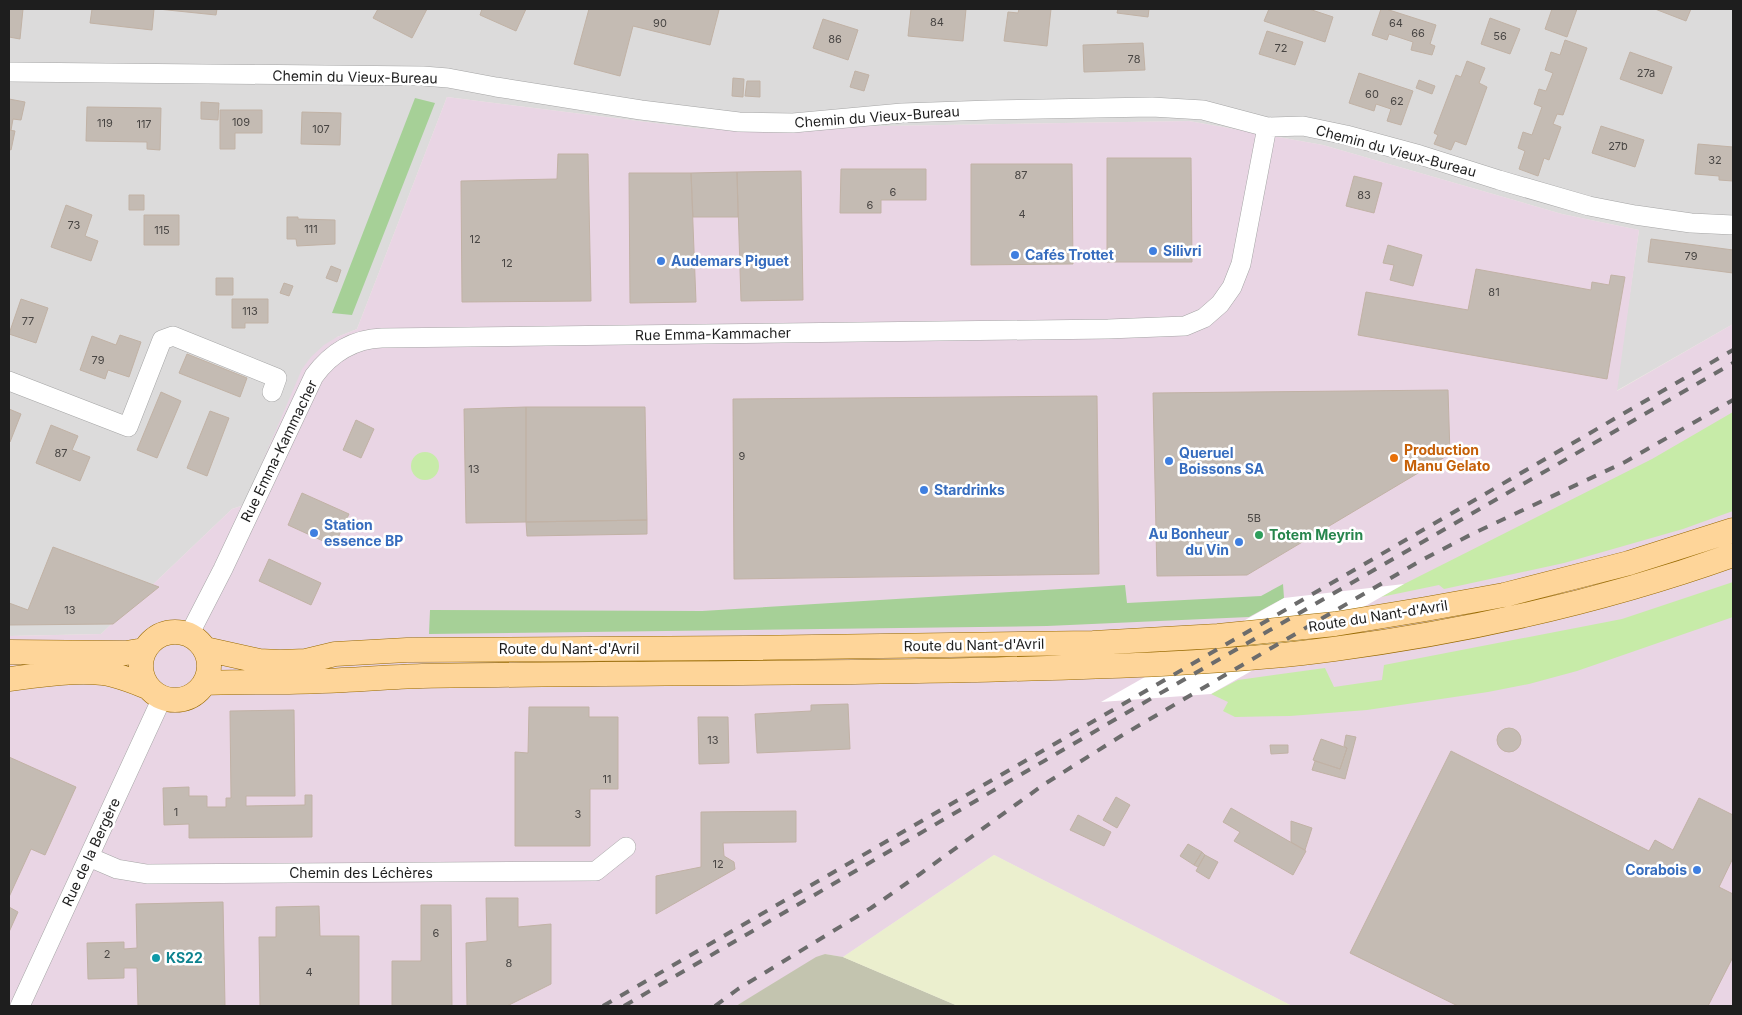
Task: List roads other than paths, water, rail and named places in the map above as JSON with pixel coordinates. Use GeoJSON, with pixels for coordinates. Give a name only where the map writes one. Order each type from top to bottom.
{"type":"FeatureCollection","features":[{"type":"Feature","properties":{"kind":"main road","name":"Route du Nant-d'Avril"},"geometry":{"type":"LineString","coordinates":[[197,642],[251,660],[280,662],[306,661],[335,654],[407,650],[756,648],[1074,643],[1218,636],[1336,624],[1426,610],[1504,594],[1629,563],[1733,530]]}},
{"type":"Feature","properties":{"kind":"main road","name":"Route du Nant-d'Avril"},"geometry":{"type":"LineString","coordinates":[[205,683],[316,681],[418,676],[1092,667],[1224,660],[1332,649],[1431,634],[1504,620],[1574,604],[1638,586],[1733,555]]}},
{"type":"Feature","properties":{"kind":"main road"},"geometry":{"type":"LineString","coordinates":[[9,679],[59,673],[103,673],[127,678],[155,693],[172,700],[182,700],[191,697],[199,691],[205,683],[209,672],[209,660],[197,642],[177,632],[164,634],[152,640],[144,650],[141,663],[142,676],[155,693]]}},
{"type":"Feature","properties":{"kind":"main road"},"geometry":{"type":"LineString","coordinates":[[9,652],[126,654],[144,650]]}},
{"type":"Feature","properties":{"kind":"street","name":"Chemin du Vieux-Bureau"},"geometry":{"type":"LineString","coordinates":[[9,72],[423,76],[448,78],[641,110],[739,122],[793,123],[902,113],[990,110],[1152,107],[1203,110],[1267,127],[1303,126],[1346,135],[1420,155],[1589,206],[1691,223],[1733,225]]}},
{"type":"Feature","properties":{"kind":"street","name":"Rue Emma-Kammacher"},"geometry":{"type":"LineString","coordinates":[[197,642],[223,570],[314,376],[329,358],[345,347],[364,340],[382,338],[1116,329],[1185,326],[1204,318],[1220,304],[1232,287],[1241,264],[1267,127]]}},
{"type":"Feature","properties":{"kind":"street"},"geometry":{"type":"LineString","coordinates":[[9,380],[128,427],[162,340],[172,336],[277,378],[272,392]]}},
{"type":"Feature","properties":{"kind":"street","name":"Rue de la Bergère"},"geometry":{"type":"LineString","coordinates":[[20,1006],[89,857],[155,693]]}},
{"type":"Feature","properties":{"kind":"street","name":"Chemin des Léchères"},"geometry":{"type":"LineString","coordinates":[[89,857],[117,869],[147,874],[596,871],[626,847]]}},
{"type":"Feature","properties":{"kind":"railway"},"geometry":{"type":"LineString","coordinates":[[603,1006],[1733,350]]}},
{"type":"Feature","properties":{"kind":"railway"},"geometry":{"type":"LineString","coordinates":[[624,1006],[1152,698],[1733,363]]}},
{"type":"Feature","properties":{"kind":"railway"},"geometry":{"type":"LineString","coordinates":[[715,1006],[738,989],[871,908],[1043,785],[1121,736],[1420,561],[1472,534],[1625,462],[1733,400]]}},
{"type":"Feature","properties":{"kind":"place","name":"Silivri"},"geometry":{"type":"Point","coordinates":[1153,251]}},
{"type":"Feature","properties":{"kind":"place","name":"Cafés Trottet"},"geometry":{"type":"Point","coordinates":[1015,255]}},
{"type":"Feature","properties":{"kind":"place","name":"Audemars Piguet"},"geometry":{"type":"Point","coordinates":[661,261]}},
{"type":"Feature","properties":{"kind":"place","name":"Production Manu Gelato"},"geometry":{"type":"Point","coordinates":[1394,458]}},
{"type":"Feature","properties":{"kind":"place","name":"Queruel Boissons SA"},"geometry":{"type":"Point","coordinates":[1169,461]}},
{"type":"Feature","properties":{"kind":"place","name":"Stardrinks"},"geometry":{"type":"Point","coordinates":[924,490]}},
{"type":"Feature","properties":{"kind":"place","name":"Station essence BP"},"geometry":{"type":"Point","coordinates":[314,533]}},
{"type":"Feature","properties":{"kind":"place","name":"Totem Meyrin"},"geometry":{"type":"Point","coordinates":[1259,535]}},
{"type":"Feature","properties":{"kind":"place","name":"Au Bonheur du Vin"},"geometry":{"type":"Point","coordinates":[1239,542]}},
{"type":"Feature","properties":{"kind":"place","name":"Corabois"},"geometry":{"type":"Point","coordinates":[1697,870]}},
{"type":"Feature","properties":{"kind":"place","name":"KS22"},"geometry":{"type":"Point","coordinates":[156,958]}}]}
